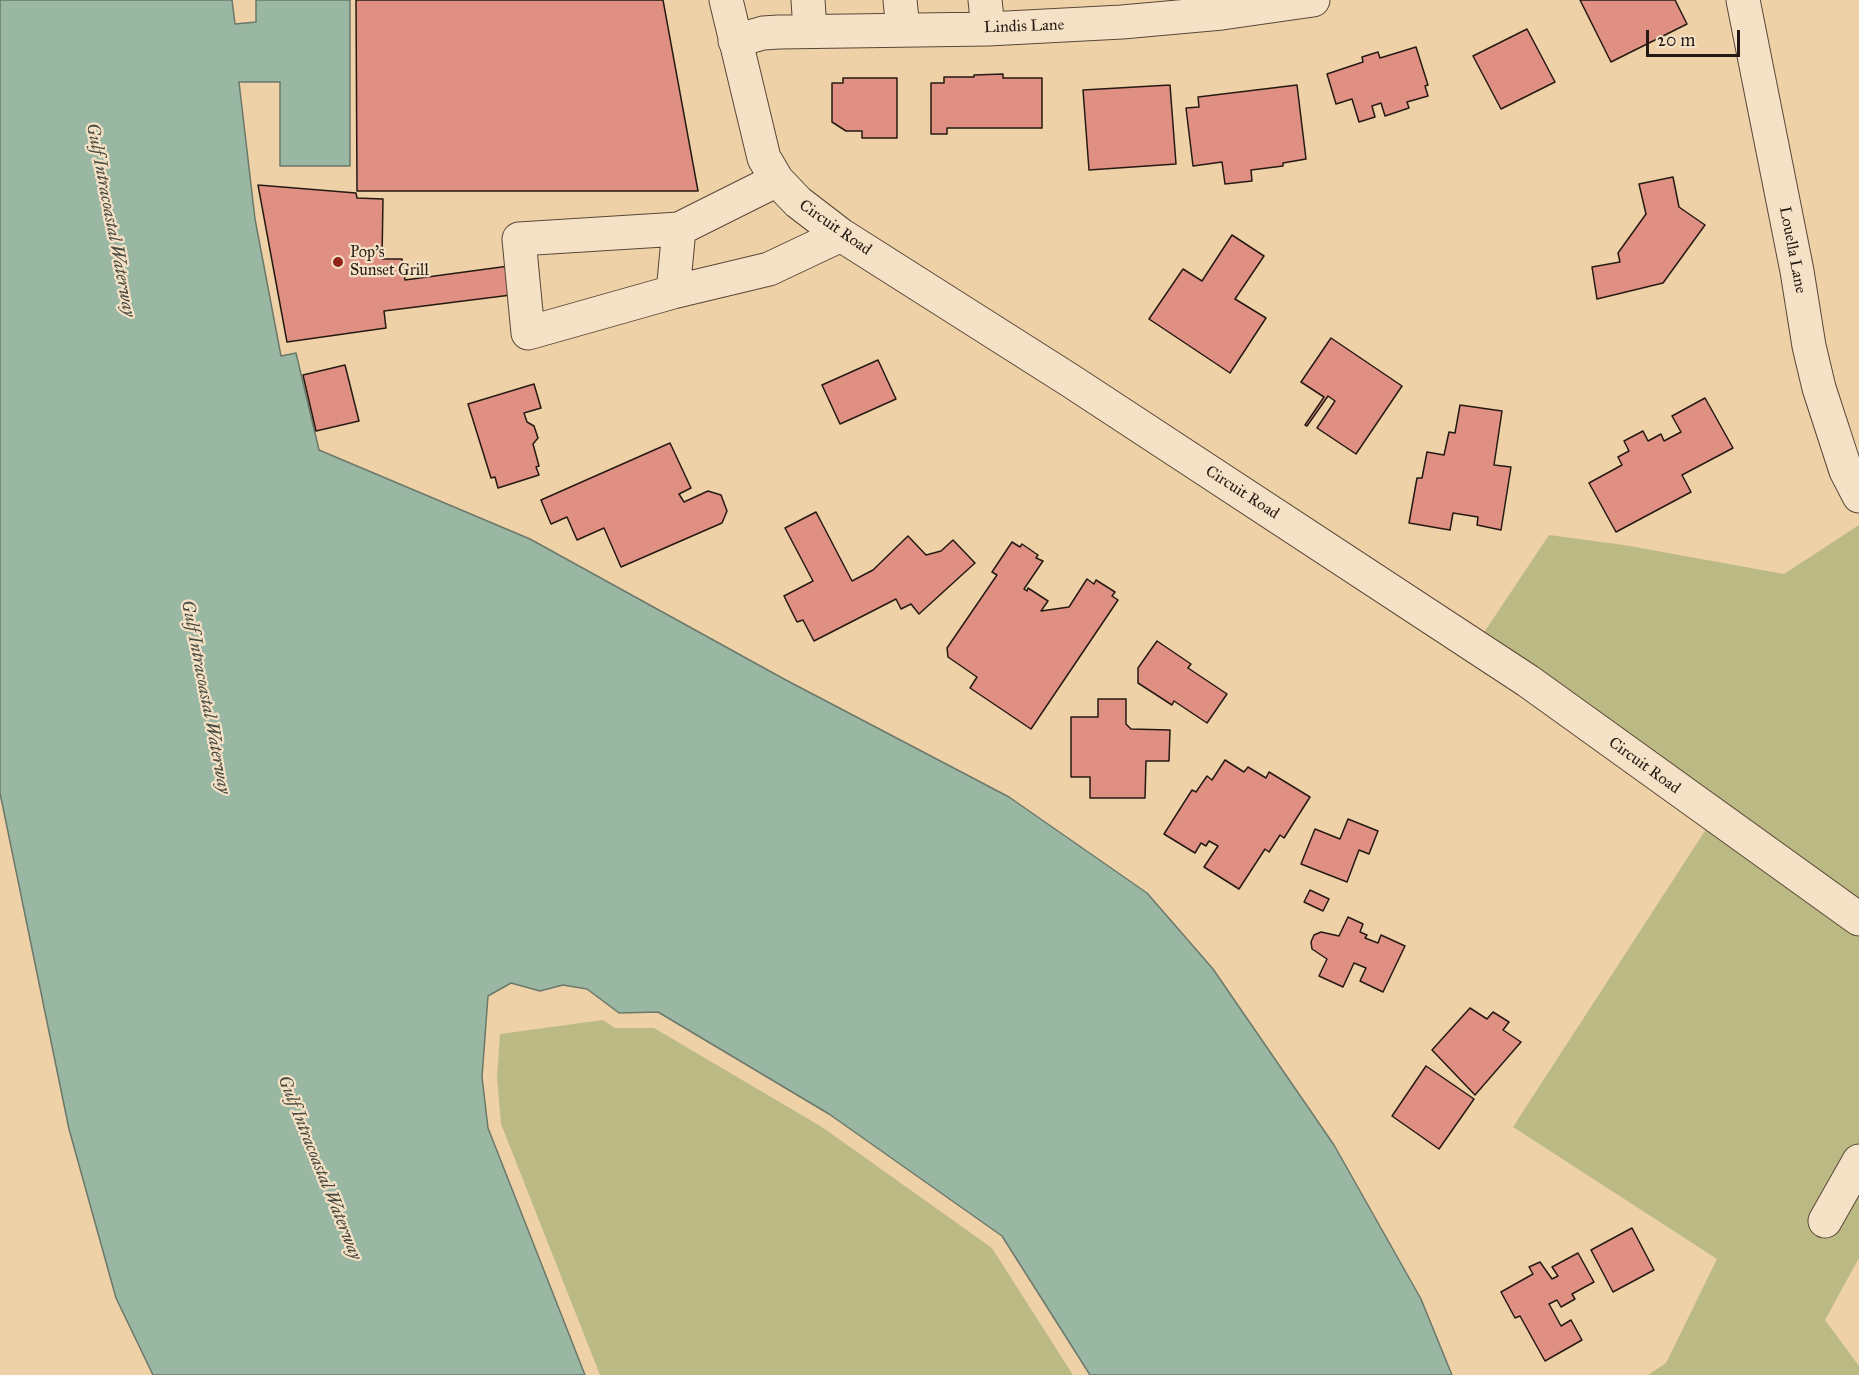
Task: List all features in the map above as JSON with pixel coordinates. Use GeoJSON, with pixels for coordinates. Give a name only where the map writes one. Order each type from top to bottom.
{"type":"FeatureCollection","features":[{"type":"Feature","properties":{"kind":"street","name":"Circuit Road"},"geometry":{"type":"LineString","coordinates":[[726,0],[759,145],[777,180],[798,202],[841,235],[1061,375],[1528,681],[1859,919]]}},
{"type":"Feature","properties":{"kind":"street","name":"Lindis Lane"},"geometry":{"type":"LineString","coordinates":[[735,41],[809,15],[987,15],[1161,19],[1313,0]]}},
{"type":"Feature","properties":{"kind":"street","name":"Louella Lane"},"geometry":{"type":"LineString","coordinates":[[1743,0],[1797,271],[1809,346],[1819,388],[1843,461],[1859,495]]}},
{"type":"Feature","properties":{"kind":"street"},"geometry":{"type":"LineString","coordinates":[[777,180],[679,229],[519,239],[528,333],[673,292],[769,269],[841,235]]}},
{"type":"Feature","properties":{"kind":"street"},"geometry":{"type":"LineString","coordinates":[[673,292],[679,229]]}},
{"type":"Feature","properties":{"kind":"street"},"geometry":{"type":"LineString","coordinates":[[1825,1221],[1859,1161]]}},
{"type":"Feature","properties":{"kind":"shaded area"},"geometry":{"type":"Polygon","coordinates":[[[1859,525],[1859,1258],[1825,1320],[1859,1366],[1859,1375],[1648,1375],[1666,1363],[1717,1259],[1513,1127],[1723,803],[1465,661],[1549,535],[1624,545],[1784,574],[1859,525]]]}},
{"type":"Feature","properties":{"kind":"shaded area"},"geometry":{"type":"Polygon","coordinates":[[[603,1020],[615,1028],[654,1028],[822,1127],[992,1248],[1073,1375],[600,1375],[501,1124],[497,1077],[500,1034],[603,1020]]]}},
{"type":"Feature","properties":{"kind":"water","name":"Gulf Intracoastal Waterway"},"geometry":{"type":"Polygon","coordinates":[[[0,0],[232,0],[235,24],[256,22],[256,0],[350,0],[350,166],[280,166],[280,82],[239,82],[255,219],[281,356],[296,353],[319,450],[530,539],[784,679],[1009,797],[1147,893],[1213,969],[1334,1145],[1421,1299],[1452,1375],[1090,1375],[1002,1236],[829,1114],[658,1012],[619,1013],[587,989],[563,985],[540,991],[511,983],[488,996],[482,1077],[488,1128],[585,1375],[153,1375],[116,1298],[69,1129],[0,793],[0,0]]]}},
{"type":"Feature","properties":{"kind":"building"},"geometry":{"type":"Polygon","coordinates":[[[356,0],[663,0],[698,191],[357,191],[356,0]]]}},
{"type":"Feature","properties":{"kind":"building"},"geometry":{"type":"Polygon","coordinates":[[[1580,0],[1675,0],[1687,24],[1611,62],[1580,0]]]}},
{"type":"Feature","properties":{"kind":"building"},"geometry":{"type":"Polygon","coordinates":[[[1527,29],[1555,82],[1501,109],[1473,56],[1527,29]]]}},
{"type":"Feature","properties":{"kind":"building"},"geometry":{"type":"Polygon","coordinates":[[[1416,47],[1428,85],[1425,86],[1428,96],[1407,102],[1409,108],[1385,116],[1381,103],[1372,106],[1375,117],[1359,122],[1352,99],[1336,104],[1327,74],[1363,62],[1362,57],[1378,52],[1380,58],[1416,47]]]}},
{"type":"Feature","properties":{"kind":"building"},"geometry":{"type":"Polygon","coordinates":[[[1003,74],[1003,78],[1042,78],[1042,128],[947,128],[947,134],[931,134],[931,83],[944,83],[944,77],[1003,74]]]}},
{"type":"Feature","properties":{"kind":"building"},"geometry":{"type":"Polygon","coordinates":[[[843,78],[897,78],[897,138],[862,138],[862,131],[846,131],[832,122],[832,83],[843,83],[843,78]]]}},
{"type":"Feature","properties":{"kind":"building"},"geometry":{"type":"Polygon","coordinates":[[[1170,85],[1176,164],[1089,170],[1083,90],[1170,85]]]}},
{"type":"Feature","properties":{"kind":"building"},"geometry":{"type":"Polygon","coordinates":[[[1297,85],[1306,159],[1283,163],[1283,166],[1251,170],[1252,181],[1225,184],[1222,162],[1193,166],[1186,108],[1199,107],[1198,97],[1297,85]]]}},
{"type":"Feature","properties":{"kind":"building"},"geometry":{"type":"Polygon","coordinates":[[[1673,177],[1679,207],[1705,225],[1663,283],[1597,299],[1592,267],[1620,262],[1618,253],[1646,214],[1639,184],[1673,177]]]}},
{"type":"Feature","properties":{"kind":"building","name":"Pop's Sunset Grill"},"geometry":{"type":"Polygon","coordinates":[[[258,185],[356,193],[357,198],[383,199],[382,259],[402,259],[405,280],[509,266],[511,295],[384,311],[386,328],[287,342],[258,185]]]}},
{"type":"Feature","properties":{"kind":"building"},"geometry":{"type":"Polygon","coordinates":[[[1232,235],[1264,256],[1235,299],[1266,318],[1230,373],[1149,319],[1183,269],[1202,281],[1232,235]]]}},
{"type":"Feature","properties":{"kind":"building"},"geometry":{"type":"Polygon","coordinates":[[[1331,338],[1402,386],[1356,454],[1317,428],[1335,401],[1328,396],[1307,426],[1305,425],[1324,397],[1301,382],[1331,338]]]}},
{"type":"Feature","properties":{"kind":"building"},"geometry":{"type":"Polygon","coordinates":[[[878,360],[896,399],[840,424],[822,385],[878,360]]]}},
{"type":"Feature","properties":{"kind":"building"},"geometry":{"type":"Polygon","coordinates":[[[345,365],[359,421],[316,431],[303,375],[345,365]]]}},
{"type":"Feature","properties":{"kind":"building"},"geometry":{"type":"Polygon","coordinates":[[[534,384],[541,408],[524,413],[527,422],[534,426],[538,438],[533,444],[539,475],[498,488],[495,477],[491,478],[468,404],[534,384]]]}},
{"type":"Feature","properties":{"kind":"building"},"geometry":{"type":"Polygon","coordinates":[[[1705,398],[1733,448],[1682,475],[1691,492],[1616,532],[1589,483],[1622,465],[1618,457],[1629,451],[1624,441],[1643,431],[1648,441],[1661,434],[1664,441],[1681,432],[1672,416],[1705,398]]]}},
{"type":"Feature","properties":{"kind":"building"},"geometry":{"type":"Polygon","coordinates":[[[1460,405],[1502,411],[1494,465],[1511,467],[1501,530],[1477,525],[1478,517],[1453,513],[1450,530],[1409,523],[1417,478],[1422,478],[1427,452],[1444,455],[1449,432],[1455,433],[1460,405]]]}},
{"type":"Feature","properties":{"kind":"building"},"geometry":{"type":"Polygon","coordinates":[[[670,443],[691,488],[679,494],[684,502],[708,491],[721,495],[727,511],[722,523],[621,567],[604,528],[577,540],[567,517],[551,524],[541,500],[670,443]]]}},
{"type":"Feature","properties":{"kind":"building"},"geometry":{"type":"Polygon","coordinates":[[[816,512],[852,581],[873,570],[908,536],[926,555],[941,551],[953,540],[975,563],[919,614],[911,604],[901,609],[896,599],[814,641],[803,620],[797,622],[784,596],[813,581],[785,528],[816,512]]]}},
{"type":"Feature","properties":{"kind":"building"},"geometry":{"type":"Polygon","coordinates":[[[1012,542],[1020,547],[1022,544],[1038,555],[1036,558],[1043,561],[1024,589],[1027,591],[1028,588],[1048,601],[1041,611],[1069,607],[1087,579],[1094,584],[1096,580],[1115,592],[1112,596],[1118,600],[1031,729],[970,688],[977,677],[948,657],[947,648],[997,575],[992,572],[1012,542]]]}},
{"type":"Feature","properties":{"kind":"building"},"geometry":{"type":"Polygon","coordinates":[[[1157,641],[1191,664],[1188,668],[1227,694],[1207,723],[1174,701],[1172,705],[1138,683],[1138,668],[1157,641]]]}},
{"type":"Feature","properties":{"kind":"building"},"geometry":{"type":"Polygon","coordinates":[[[1098,699],[1126,699],[1126,724],[1131,729],[1170,730],[1169,761],[1146,761],[1145,798],[1090,798],[1090,777],[1071,777],[1071,717],[1098,717],[1098,699]]]}},
{"type":"Feature","properties":{"kind":"building"},"geometry":{"type":"Polygon","coordinates":[[[1225,760],[1244,772],[1248,767],[1266,778],[1269,772],[1310,797],[1284,838],[1280,835],[1269,852],[1265,849],[1239,889],[1204,867],[1218,846],[1209,841],[1206,846],[1201,843],[1195,853],[1164,834],[1192,790],[1196,792],[1207,776],[1212,780],[1225,760]]]}},
{"type":"Feature","properties":{"kind":"building"},"geometry":{"type":"Polygon","coordinates":[[[1348,819],[1378,831],[1369,854],[1359,850],[1347,882],[1301,864],[1315,829],[1340,839],[1348,819]]]}},
{"type":"Feature","properties":{"kind":"building"},"geometry":{"type":"Polygon","coordinates":[[[1310,890],[1329,899],[1323,911],[1304,902],[1310,890]]]}},
{"type":"Feature","properties":{"kind":"building"},"geometry":{"type":"Polygon","coordinates":[[[1348,917],[1363,924],[1360,932],[1367,935],[1365,938],[1378,943],[1381,935],[1405,946],[1383,992],[1360,981],[1366,968],[1354,963],[1343,987],[1319,976],[1327,959],[1312,949],[1311,942],[1314,935],[1321,932],[1339,936],[1348,917]]]}},
{"type":"Feature","properties":{"kind":"building"},"geometry":{"type":"Polygon","coordinates":[[[1470,1008],[1487,1019],[1493,1012],[1509,1022],[1503,1030],[1521,1042],[1475,1095],[1432,1050],[1470,1008]]]}},
{"type":"Feature","properties":{"kind":"building"},"geometry":{"type":"Polygon","coordinates":[[[1426,1066],[1474,1099],[1439,1149],[1392,1116],[1426,1066]]]}},
{"type":"Feature","properties":{"kind":"building"},"geometry":{"type":"Polygon","coordinates":[[[1632,1228],[1654,1270],[1613,1292],[1591,1250],[1632,1228]]]}},
{"type":"Feature","properties":{"kind":"building"},"geometry":{"type":"Polygon","coordinates":[[[1578,1253],[1594,1282],[1572,1294],[1575,1299],[1561,1307],[1557,1300],[1549,1304],[1561,1326],[1571,1320],[1582,1340],[1545,1361],[1520,1316],[1515,1318],[1501,1292],[1533,1274],[1529,1267],[1540,1262],[1552,1279],[1558,1276],[1552,1267],[1578,1253]]]}},
{"type":"Feature","properties":{"kind":"place","name":"Pop's Sunset Grill"},"geometry":{"type":"Point","coordinates":[338,262]}}]}
